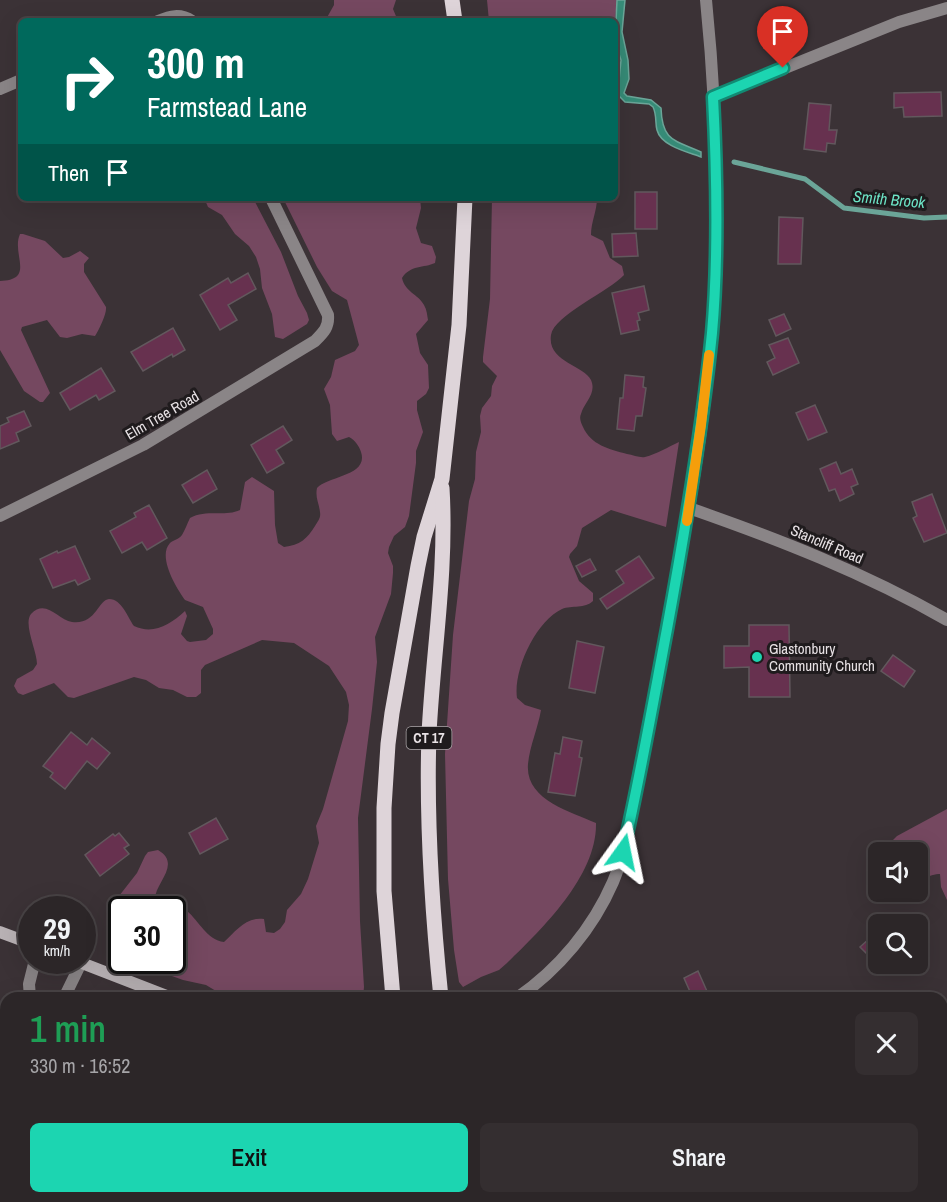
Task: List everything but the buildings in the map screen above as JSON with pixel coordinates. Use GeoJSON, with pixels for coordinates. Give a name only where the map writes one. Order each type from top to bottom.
{"type":"FeatureCollection","features":[{"type":"Feature","properties":{"kind":"main road"},"geometry":{"type":"LineString","coordinates":[[452,0],[455,18]]}},
{"type":"Feature","properties":{"kind":"main road","name":"CT 17"},"geometry":{"type":"LineString","coordinates":[[440,992],[431,896],[428,780],[432,689],[443,569],[442,479],[459,325],[465,201]]}},
{"type":"Feature","properties":{"kind":"main road","name":"CT 17"},"geometry":{"type":"LineString","coordinates":[[392,992],[384,891],[384,808],[388,744],[417,566],[442,479]]}},
{"type":"Feature","properties":{"kind":"main road"},"geometry":{"type":"LineString","coordinates":[[0,932],[18,939]]}},
{"type":"Feature","properties":{"kind":"main road"},"geometry":{"type":"LineString","coordinates":[[96,968],[157,992]]}},
{"type":"Feature","properties":{"kind":"street"},"geometry":{"type":"LineString","coordinates":[[524,992],[563,960],[594,918],[614,881],[639,780],[689,508],[712,331],[717,236],[713,97],[706,0]]}},
{"type":"Feature","properties":{"kind":"street"},"geometry":{"type":"LineString","coordinates":[[713,97],[890,25],[947,8]]}},
{"type":"Feature","properties":{"kind":"street"},"geometry":{"type":"LineString","coordinates":[[166,18],[174,15],[184,18]]}},
{"type":"Feature","properties":{"kind":"street"},"geometry":{"type":"LineString","coordinates":[[0,89],[18,81]]}},
{"type":"Feature","properties":{"kind":"street","name":"Elm Tree Road"},"geometry":{"type":"LineString","coordinates":[[0,516],[143,445],[315,341],[329,324],[328,315],[272,201]]}},
{"type":"Feature","properties":{"kind":"street","name":"Stancliff Road"},"geometry":{"type":"LineString","coordinates":[[689,508],[781,540],[826,559],[890,589],[947,620]]}},
{"type":"Feature","properties":{"kind":"street"},"geometry":{"type":"LineString","coordinates":[[30,992],[31,974]]}},
{"type":"Feature","properties":{"kind":"street"},"geometry":{"type":"LineString","coordinates":[[66,992],[73,974]]}},
{"type":"Feature","properties":{"kind":"shaded area"},"geometry":{"type":"Polygon","coordinates":[[[334,0],[396,0],[393,9],[397,18],[327,18],[334,5],[334,0]]]}},
{"type":"Feature","properties":{"kind":"shaded area"},"geometry":{"type":"Polygon","coordinates":[[[487,0],[617,0],[615,18],[489,18],[487,0]]]}},
{"type":"Feature","properties":{"kind":"shaded area"},"geometry":{"type":"Polygon","coordinates":[[[617,0],[625,0],[622,32],[628,60],[629,79],[624,93],[627,96],[651,100],[661,108],[664,127],[671,138],[701,152],[701,157],[676,148],[660,136],[653,107],[649,104],[625,102],[619,96],[621,60],[618,51],[618,18],[616,18],[617,0]]]}},
{"type":"Feature","properties":{"kind":"shaded area"},"geometry":{"type":"Polygon","coordinates":[[[205,201],[255,201],[281,252],[307,313],[309,320],[307,324],[283,339],[275,337],[272,314],[262,288],[256,257],[249,246],[235,234],[222,215],[208,207],[205,201]]]}},
{"type":"Feature","properties":{"kind":"shaded area"},"geometry":{"type":"Polygon","coordinates":[[[284,201],[420,201],[416,228],[421,243],[432,246],[436,257],[435,263],[413,269],[402,278],[406,287],[421,301],[426,311],[428,320],[416,334],[420,353],[428,365],[429,388],[426,394],[417,401],[423,432],[416,451],[409,516],[405,527],[394,536],[389,547],[388,553],[393,566],[391,594],[375,637],[377,662],[358,818],[364,992],[218,992],[206,985],[166,974],[186,974],[186,911],[213,938],[224,942],[246,922],[252,920],[264,919],[266,932],[274,933],[285,922],[287,910],[301,894],[308,879],[319,843],[316,826],[348,721],[349,705],[346,692],[329,666],[294,643],[262,640],[205,665],[201,670],[201,693],[196,697],[187,697],[173,690],[159,688],[146,680],[134,677],[74,698],[68,697],[54,683],[23,695],[18,693],[14,686],[17,679],[33,670],[37,664],[29,631],[29,618],[36,610],[42,608],[72,622],[80,622],[86,620],[105,600],[109,599],[118,602],[134,626],[141,629],[161,627],[185,611],[187,616],[181,634],[187,641],[206,640],[213,634],[203,607],[185,600],[177,588],[167,564],[167,549],[170,543],[182,535],[190,518],[202,514],[240,510],[245,482],[252,477],[274,491],[278,543],[284,547],[294,545],[309,534],[320,518],[317,488],[353,471],[362,460],[361,452],[355,441],[349,437],[337,441],[332,434],[330,405],[324,389],[331,377],[335,360],[355,351],[359,345],[347,300],[332,291],[317,267],[284,201]]]}},
{"type":"Feature","properties":{"kind":"shaded area"},"geometry":{"type":"Polygon","coordinates":[[[492,201],[597,201],[591,235],[603,241],[610,258],[622,266],[624,275],[562,319],[554,327],[551,344],[560,357],[581,370],[591,380],[591,394],[580,419],[586,433],[596,442],[614,450],[643,457],[679,442],[666,527],[611,510],[582,528],[577,546],[569,557],[579,581],[593,593],[593,601],[586,605],[562,609],[552,615],[535,635],[519,674],[517,698],[525,705],[541,710],[529,757],[529,776],[541,795],[562,809],[596,823],[594,843],[587,862],[578,882],[565,900],[521,949],[499,970],[463,987],[459,982],[454,950],[448,879],[445,754],[453,635],[469,501],[475,479],[476,452],[481,432],[480,416],[482,408],[491,396],[492,386],[497,376],[483,362],[490,299],[492,201]]]}},
{"type":"Feature","properties":{"kind":"shaded area"},"geometry":{"type":"Polygon","coordinates":[[[20,234],[45,241],[63,258],[80,251],[89,258],[84,264],[84,272],[106,307],[101,326],[95,336],[82,334],[67,338],[60,337],[47,320],[22,327],[21,330],[50,393],[43,402],[24,391],[0,350],[0,281],[11,280],[20,271],[18,242],[20,234]]]}},
{"type":"Feature","properties":{"kind":"shaded area"},"geometry":{"type":"Polygon","coordinates":[[[947,809],[947,900],[941,887],[940,874],[928,877],[928,842],[891,842],[897,836],[947,809]]]}},
{"type":"Feature","properties":{"kind":"shaded area"},"geometry":{"type":"Polygon","coordinates":[[[158,850],[165,855],[168,867],[156,896],[119,896],[137,873],[148,852],[158,850]]]}},
{"type":"Feature","properties":{"kind":"waterway","name":"Smith Brook"},"geometry":{"type":"LineString","coordinates":[[734,162],[805,179],[844,208],[924,218],[947,217]]}},
{"type":"Feature","properties":{"kind":"slow traffic"},"geometry":{"type":"LineString","coordinates":[[687,521],[709,355]]}},
{"type":"Feature","properties":{"kind":"place","name":"Glastonbury Community Church"},"geometry":{"type":"Point","coordinates":[757,657]}},
{"type":"Feature","properties":{"kind":"route"},"geometry":{"type":"LineString","coordinates":[[623,852],[639,780],[675,587],[701,425],[712,331],[717,236],[713,97],[783,68]]}}]}
